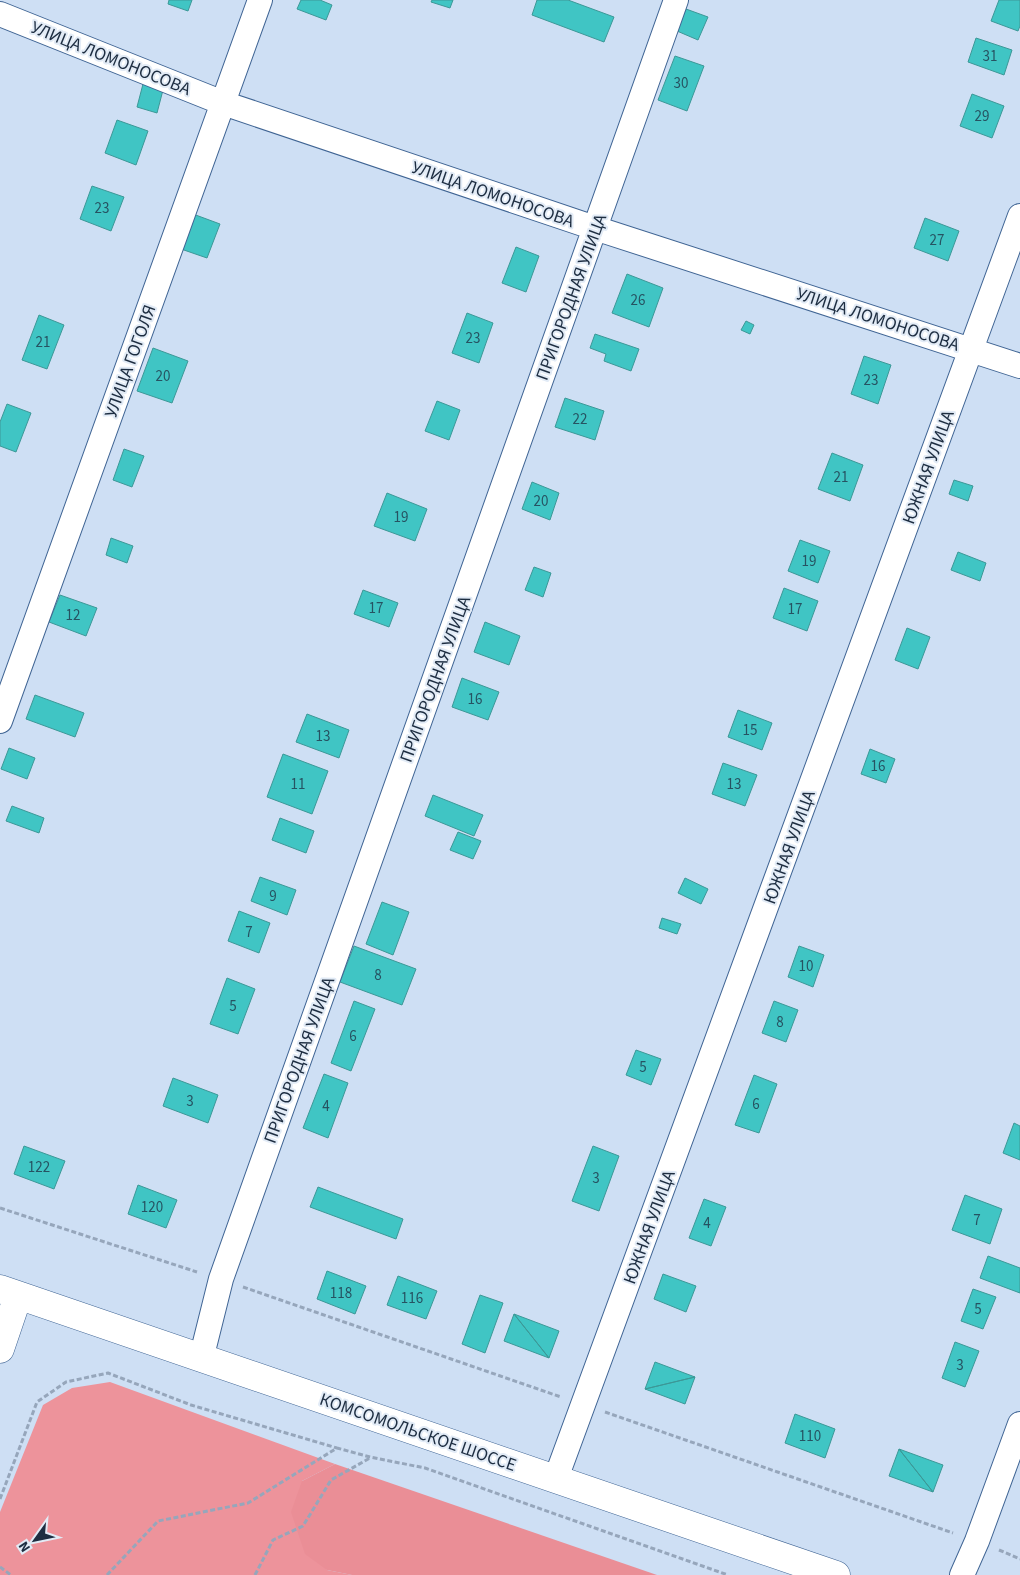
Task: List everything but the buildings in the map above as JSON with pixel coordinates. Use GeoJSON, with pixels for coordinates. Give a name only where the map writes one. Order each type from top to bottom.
{"type":"FeatureCollection","features":[{"type":"Feature","properties":{"kind":"main road","name":"КОМСОМОЛЬСКОЕ ШОССЕ"},"geometry":{"type":"LineString","coordinates":[[9,1292],[836,1575]]}},
{"type":"Feature","properties":{"kind":"main road"},"geometry":{"type":"LineString","coordinates":[[0,1349],[9,1292]]}},
{"type":"Feature","properties":{"kind":"street","name":"УЛИЦА ГОГОЛЯ"},"geometry":{"type":"LineString","coordinates":[[0,721],[260,0]]}},
{"type":"Feature","properties":{"kind":"street","name":"ПРИГОРОДНАЯ УЛИЦА"},"geometry":{"type":"LineString","coordinates":[[201,1359],[221,1280],[676,0]]}},
{"type":"Feature","properties":{"kind":"street","name":"УЛИЦА ЛОМОНОСОВА"},"geometry":{"type":"LineString","coordinates":[[0,14],[223,102],[595,228],[1020,366]]}},
{"type":"Feature","properties":{"kind":"street","name":"ЮЖНАЯ УЛИЦА"},"geometry":{"type":"LineString","coordinates":[[556,1478],[1020,216]]}},
{"type":"Feature","properties":{"kind":"street"},"geometry":{"type":"LineString","coordinates":[[962,1575],[977,1541],[1020,1424]]}},
{"type":"Feature","properties":{"kind":"path"},"geometry":{"type":"LineString","coordinates":[[0,1208],[221,1280],[977,1541],[1020,1559]]}},
{"type":"Feature","properties":{"kind":"path"},"geometry":{"type":"LineString","coordinates":[[0,1499],[37,1402],[66,1382],[108,1373],[191,1405],[370,1457],[425,1468],[728,1575]]}},
{"type":"Feature","properties":{"kind":"path"},"geometry":{"type":"LineString","coordinates":[[107,1575],[158,1521],[248,1503],[337,1448]]}},
{"type":"Feature","properties":{"kind":"path"},"geometry":{"type":"LineString","coordinates":[[256,1575],[273,1540],[303,1526],[332,1480],[370,1457]]}},
{"type":"Feature","properties":{"kind":"path"},"geometry":{"type":"LineString","coordinates":[[0,1567],[11,1575]]}},
{"type":"Feature","properties":{"kind":"shaded area"},"geometry":{"type":"Polygon","coordinates":[[[110,1382],[335,1464],[302,1481],[327,1570],[352,1575],[0,1575],[0,1512],[43,1405],[72,1388],[110,1382]]]}},
{"type":"Feature","properties":{"kind":"shaded area"},"geometry":{"type":"Polygon","coordinates":[[[335,1464],[657,1575],[352,1575],[327,1570],[305,1554],[291,1512],[302,1481],[335,1464]]]}}]}
